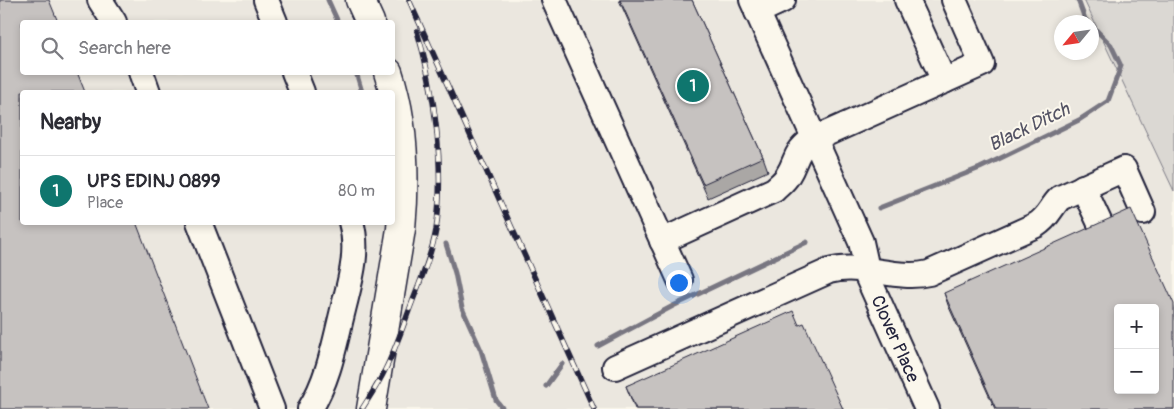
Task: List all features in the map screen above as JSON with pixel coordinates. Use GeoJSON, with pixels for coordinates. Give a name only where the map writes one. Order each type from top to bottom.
{"type":"FeatureCollection","features":[{"type":"Feature","properties":{"kind":"main road"},"geometry":{"type":"LineString","coordinates":[[360,0],[369,20]]}},
{"type":"Feature","properties":{"kind":"main road"},"geometry":{"type":"LineString","coordinates":[[389,75],[393,90]]}},
{"type":"Feature","properties":{"kind":"main road"},"geometry":{"type":"LineString","coordinates":[[371,409],[403,210],[404,169],[401,132],[395,96]]}},
{"type":"Feature","properties":{"kind":"street"},"geometry":{"type":"LineString","coordinates":[[100,0],[113,20]]}},
{"type":"Feature","properties":{"kind":"street"},"geometry":{"type":"LineString","coordinates":[[266,0],[274,20]]}},
{"type":"Feature","properties":{"kind":"street"},"geometry":{"type":"LineString","coordinates":[[554,0],[680,280]]}},
{"type":"Feature","properties":{"kind":"street"},"geometry":{"type":"LineString","coordinates":[[755,6],[783,0]]}},
{"type":"Feature","properties":{"kind":"street"},"geometry":{"type":"LineString","coordinates":[[907,0],[944,81]]}},
{"type":"Feature","properties":{"kind":"street"},"geometry":{"type":"LineString","coordinates":[[662,241],[774,190],[789,174],[799,150],[810,141],[982,64],[954,0]]}},
{"type":"Feature","properties":{"kind":"street","name":"Clover Place"},"geometry":{"type":"LineString","coordinates":[[755,6],[861,242],[865,260],[864,269],[927,409]]}},
{"type":"Feature","properties":{"kind":"street"},"geometry":{"type":"LineString","coordinates":[[142,75],[147,90]]}},
{"type":"Feature","properties":{"kind":"street"},"geometry":{"type":"LineString","coordinates":[[295,75],[301,90]]}},
{"type":"Feature","properties":{"kind":"street"},"geometry":{"type":"LineString","coordinates":[[616,367],[824,272],[842,269],[864,269],[911,275],[929,273],[1036,225],[1046,218],[1060,198],[1124,169],[1143,212]]}},
{"type":"Feature","properties":{"kind":"street"},"geometry":{"type":"LineString","coordinates":[[1083,187],[1103,230]]}},
{"type":"Feature","properties":{"kind":"street"},"geometry":{"type":"LineString","coordinates":[[200,225],[272,409]]}},
{"type":"Feature","properties":{"kind":"street"},"geometry":{"type":"LineString","coordinates":[[310,409],[320,392],[330,363],[352,271],[354,240],[352,225]]}},
{"type":"Feature","properties":{"kind":"shaded area"},"geometry":{"type":"Polygon","coordinates":[[[0,0],[1174,0],[1174,409],[0,409],[0,0]]]}},
{"type":"Feature","properties":{"kind":"shaded area"},"geometry":{"type":"Polygon","coordinates":[[[1084,0],[1174,0],[1174,191],[1099,32],[1099,15],[1091,15],[1084,0]]]}},
{"type":"Feature","properties":{"kind":"building"},"geometry":{"type":"Polygon","coordinates":[[[0,0],[49,0],[57,20],[20,20],[20,75],[78,75],[84,90],[20,90],[20,225],[137,225],[208,409],[0,409],[0,0]]]}},
{"type":"Feature","properties":{"kind":"building"},"geometry":{"type":"Polygon","coordinates":[[[620,0],[692,0],[763,157],[703,184],[620,0]]]}},
{"type":"Feature","properties":{"kind":"building"},"geometry":{"type":"Polygon","coordinates":[[[1131,209],[1174,304],[1174,409],[996,409],[944,293],[1131,209]]]}},
{"type":"Feature","properties":{"kind":"building"},"geometry":{"type":"Polygon","coordinates":[[[793,311],[799,325],[804,323],[843,409],[636,409],[626,386],[793,311]]]}},
{"type":"Feature","properties":{"kind":"waterway"},"geometry":{"type":"LineString","coordinates":[[328,0],[337,20]]}},
{"type":"Feature","properties":{"kind":"waterway","name":"Black Ditch"},"geometry":{"type":"LineString","coordinates":[[1078,0],[1084,15]]}},
{"type":"Feature","properties":{"kind":"waterway","name":"Black Ditch"},"geometry":{"type":"LineString","coordinates":[[879,208],[980,168],[1079,120],[1108,101],[1121,66],[1111,45],[1099,33]]}},
{"type":"Feature","properties":{"kind":"waterway"},"geometry":{"type":"LineString","coordinates":[[357,75],[361,90]]}},
{"type":"Feature","properties":{"kind":"waterway","name":"Black Ditch"},"geometry":{"type":"LineString","coordinates":[[598,346],[673,306],[807,242]]}},
{"type":"Feature","properties":{"kind":"waterway"},"geometry":{"type":"LineString","coordinates":[[446,244],[455,273],[462,308],[481,350],[496,400],[503,409]]}},
{"type":"Feature","properties":{"kind":"waterway","name":"Black Ditch"},"geometry":{"type":"LineString","coordinates":[[546,386],[562,364]]}},
{"type":"Feature","properties":{"kind":"railway"},"geometry":{"type":"LineString","coordinates":[[409,0],[594,409]]}},
{"type":"Feature","properties":{"kind":"railway"},"geometry":{"type":"LineString","coordinates":[[362,409],[380,380],[393,352],[427,263],[436,230],[439,206],[437,130],[429,78],[417,31]]}},
{"type":"Feature","properties":{"kind":"place","name":"UPS EDINJ 0899"},"geometry":{"type":"Point","coordinates":[693,86]}}]}
